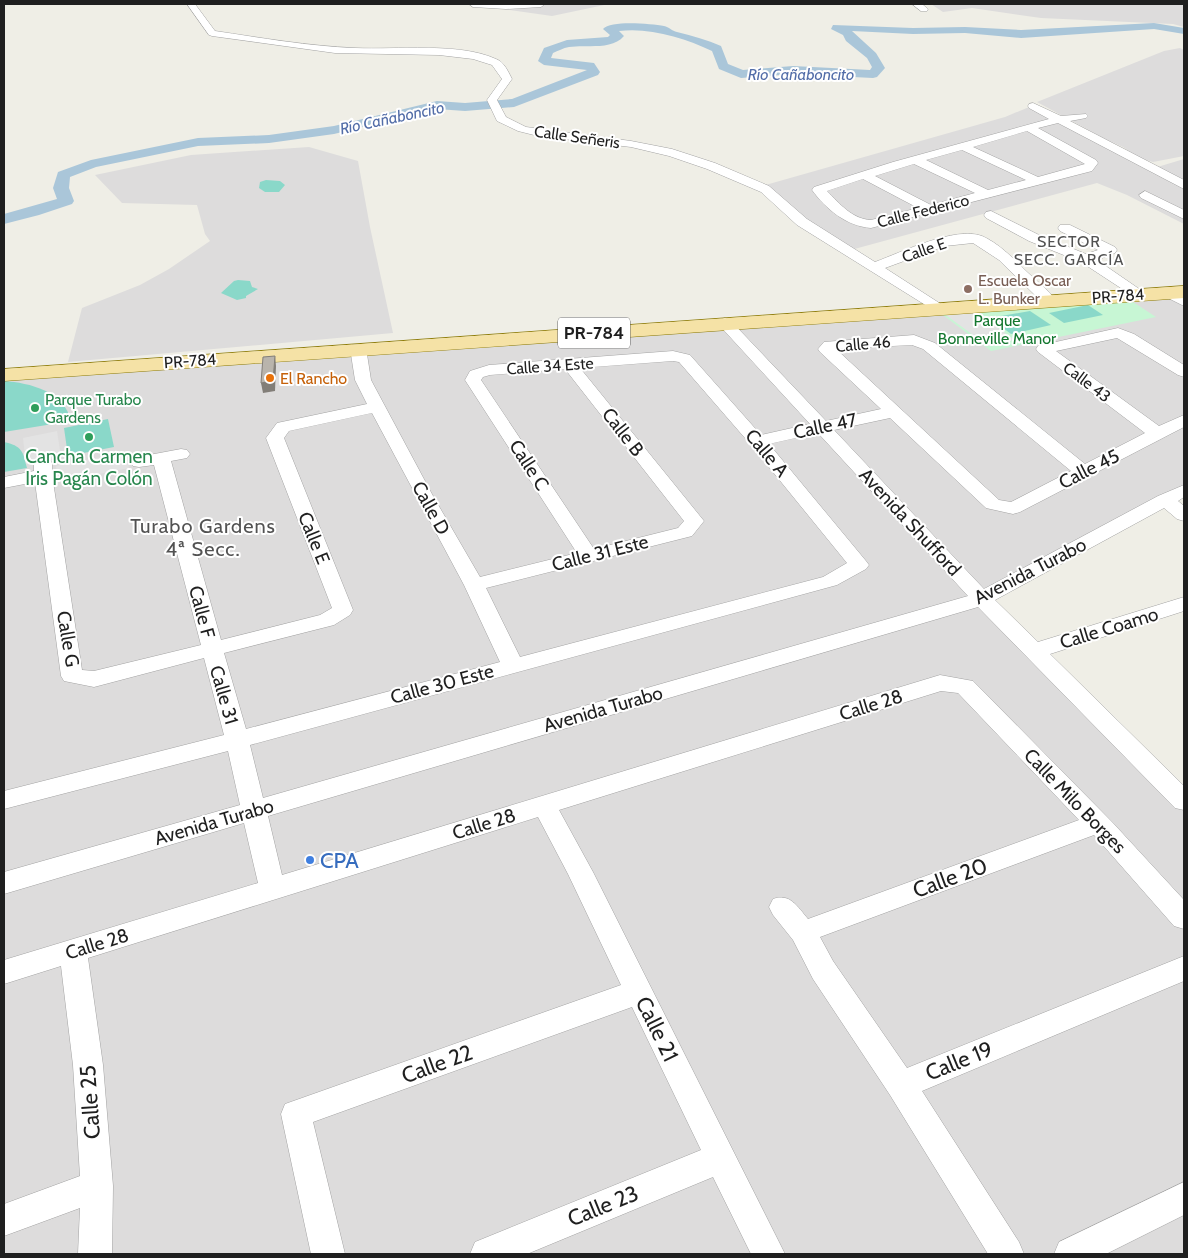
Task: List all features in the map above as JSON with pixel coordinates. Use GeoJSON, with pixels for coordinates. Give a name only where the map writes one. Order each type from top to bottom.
{"type":"FeatureCollection","features":[{"type":"Feature","properties":{"kind":"main road","name":"PR-784"},"geometry":{"type":"LineString","coordinates":[[4,375],[358,348],[465,343],[940,308],[1141,295],[1179,295]]}},
{"type":"Feature","properties":{"kind":"street","name":"Calle Señeris"},"geometry":{"type":"LineString","coordinates":[[191,4],[212,33],[320,49],[434,51],[492,61],[502,68],[507,79],[493,104],[501,119],[538,134],[631,144],[672,153],[711,166],[765,189],[802,222],[940,308]]}},
{"type":"Feature","properties":{"kind":"street"},"geometry":{"type":"LineString","coordinates":[[473,4],[506,6],[540,4]]}},
{"type":"Feature","properties":{"kind":"street"},"geometry":{"type":"LineString","coordinates":[[916,4],[924,10]]}},
{"type":"Feature","properties":{"kind":"street"},"geometry":{"type":"LineString","coordinates":[[1033,106],[1182,184]]}},
{"type":"Feature","properties":{"kind":"street","name":"Calle Federico"},"geometry":{"type":"LineString","coordinates":[[1028,127],[1092,163],[1088,168],[871,224],[853,222],[818,190],[1028,127],[1082,116]]}},
{"type":"Feature","properties":{"kind":"street"},"geometry":{"type":"LineString","coordinates":[[962,146],[1037,181]]}},
{"type":"Feature","properties":{"kind":"street"},"geometry":{"type":"LineString","coordinates":[[916,160],[986,194]]}},
{"type":"Feature","properties":{"kind":"street"},"geometry":{"type":"LineString","coordinates":[[864,175],[930,209]]}},
{"type":"Feature","properties":{"kind":"street"},"geometry":{"type":"LineString","coordinates":[[1182,184],[1145,195],[1184,216]]}},
{"type":"Feature","properties":{"kind":"street"},"geometry":{"type":"LineString","coordinates":[[991,215],[1034,238],[1086,259],[1141,295]]}},
{"type":"Feature","properties":{"kind":"street"},"geometry":{"type":"LineString","coordinates":[[1066,228],[1110,250],[1086,259]]}},
{"type":"Feature","properties":{"kind":"street","name":"Calle E"},"geometry":{"type":"LineString","coordinates":[[873,267],[959,238],[975,239],[991,248]]}},
{"type":"Feature","properties":{"kind":"street"},"geometry":{"type":"LineString","coordinates":[[991,248],[1034,238]]}},
{"type":"Feature","properties":{"kind":"street"},"geometry":{"type":"LineString","coordinates":[[991,248],[1049,301]]}},
{"type":"Feature","properties":{"kind":"street","name":"Avenida Shufford"},"geometry":{"type":"LineString","coordinates":[[726,323],[982,599],[1183,799]]}},
{"type":"Feature","properties":{"kind":"street","name":"Calle 43"},"geometry":{"type":"LineString","coordinates":[[1158,434],[1044,349],[1118,333],[1129,337],[1184,372]]}},
{"type":"Feature","properties":{"kind":"street","name":"Calle 46"},"geometry":{"type":"LineString","coordinates":[[993,504],[826,349],[830,345],[914,340],[929,346],[1084,472]]}},
{"type":"Feature","properties":{"kind":"street","name":"Calle D"},"geometry":{"type":"LineString","coordinates":[[358,348],[363,380],[376,407],[474,584],[513,664]]}},
{"type":"Feature","properties":{"kind":"street","name":"Calle 34 Este"},"geometry":{"type":"LineString","coordinates":[[476,374],[489,370],[673,356],[684,358]]}},
{"type":"Feature","properties":{"kind":"street","name":"Calle A"},"geometry":{"type":"LineString","coordinates":[[684,358],[757,441],[847,550]]}},
{"type":"Feature","properties":{"kind":"street","name":"Calle B"},"geometry":{"type":"LineString","coordinates":[[570,364],[676,499]]}},
{"type":"Feature","properties":{"kind":"street","name":"Calle C"},"geometry":{"type":"LineString","coordinates":[[476,374],[473,380],[589,556]]}},
{"type":"Feature","properties":{"kind":"street","name":"Calle E"},"geometry":{"type":"LineString","coordinates":[[212,651],[327,620],[343,610],[275,438],[283,427],[376,407]]}},
{"type":"Feature","properties":{"kind":"street","name":"Calle 47"},"geometry":{"type":"LineString","coordinates":[[757,441],[892,412]]}},
{"type":"Feature","properties":{"kind":"street","name":"Calle 45"},"geometry":{"type":"LineString","coordinates":[[993,504],[1013,508],[1184,420]]}},
{"type":"Feature","properties":{"kind":"street"},"geometry":{"type":"LineString","coordinates":[[139,462],[181,454]]}},
{"type":"Feature","properties":{"kind":"street","name":"Calle F"},"geometry":{"type":"LineString","coordinates":[[161,458],[212,651]]}},
{"type":"Feature","properties":{"kind":"street","name":"Calle G"},"geometry":{"type":"LineString","coordinates":[[4,482],[43,469],[72,676],[94,680],[212,651]]}},
{"type":"Feature","properties":{"kind":"street"},"geometry":{"type":"LineString","coordinates":[[1175,495],[1184,514]]}},
{"type":"Feature","properties":{"kind":"street","name":"Avenida Turabo"},"geometry":{"type":"LineString","coordinates":[[4,882],[982,599],[1175,495]]}},
{"type":"Feature","properties":{"kind":"street","name":"Calle 31 Este"},"geometry":{"type":"LineString","coordinates":[[474,584],[685,532],[694,521],[676,499]]}},
{"type":"Feature","properties":{"kind":"street","name":"Calle 30 Este"},"geometry":{"type":"LineString","coordinates":[[4,800],[830,581],[859,564],[847,550]]}},
{"type":"Feature","properties":{"kind":"street","name":"Calle Coamo"},"geometry":{"type":"LineString","coordinates":[[1034,651],[1184,604]]}},
{"type":"Feature","properties":{"kind":"street","name":"Calle 31"},"geometry":{"type":"LineString","coordinates":[[212,651],[273,890]]}},
{"type":"Feature","properties":{"kind":"street","name":"Calle 28"},"geometry":{"type":"LineString","coordinates":[[4,972],[940,683],[965,686]]}},
{"type":"Feature","properties":{"kind":"street","name":"Calle Milo Borges"},"geometry":{"type":"LineString","coordinates":[[965,686],[1184,918]]}},
{"type":"Feature","properties":{"kind":"street","name":"Calle 21"},"geometry":{"type":"LineString","coordinates":[[544,805],[768,1254]]}},
{"type":"Feature","properties":{"kind":"street","name":"Calle 20"},"geometry":{"type":"LineString","coordinates":[[803,932],[1097,824]]}},
{"type":"Feature","properties":{"kind":"street","name":"Calle 19"},"geometry":{"type":"LineString","coordinates":[[782,907],[803,932],[823,970],[901,1084],[1184,968]]}},
{"type":"Feature","properties":{"kind":"street","name":"Calle 25"},"geometry":{"type":"LineString","coordinates":[[73,951],[88,1065],[96,1186],[95,1254]]}},
{"type":"Feature","properties":{"kind":"street","name":"Calle 22"},"geometry":{"type":"LineString","coordinates":[[328,1254],[309,1178],[296,1114],[638,992]]}},
{"type":"Feature","properties":{"kind":"street"},"geometry":{"type":"LineString","coordinates":[[901,1084],[1007,1254]]}},
{"type":"Feature","properties":{"kind":"street","name":"Calle 23"},"geometry":{"type":"LineString","coordinates":[[487,1254],[720,1158]]}},
{"type":"Feature","properties":{"kind":"street"},"geometry":{"type":"LineString","coordinates":[[4,1220],[96,1186]]}},
{"type":"Feature","properties":{"kind":"street"},"geometry":{"type":"LineString","coordinates":[[1071,1254],[1184,1198]]}},
{"type":"Feature","properties":{"kind":"shaded area"},"geometry":{"type":"Polygon","coordinates":[[[469,4],[609,4],[552,16],[469,4]]]}},
{"type":"Feature","properties":{"kind":"shaded area"},"geometry":{"type":"Polygon","coordinates":[[[931,4],[1184,4],[1184,27],[1173,24],[1041,18],[972,8],[943,12],[931,4]]]}},
{"type":"Feature","properties":{"kind":"shaded area"},"geometry":{"type":"Polygon","coordinates":[[[1180,48],[1184,50],[1184,156],[1153,162],[1139,158],[1123,147],[1037,102],[1164,51],[1180,48]]]}},
{"type":"Feature","properties":{"kind":"shaded area"},"geometry":{"type":"Polygon","coordinates":[[[1034,105],[1154,168],[1184,159],[1184,224],[1127,195],[1097,183],[847,251],[762,186],[1005,117],[1034,105]]]}},
{"type":"Feature","properties":{"kind":"shaded area"},"geometry":{"type":"Polygon","coordinates":[[[309,147],[358,161],[393,333],[68,362],[82,308],[140,285],[169,269],[210,241],[205,234],[197,205],[122,203],[95,175],[191,155],[309,147]]]}},
{"type":"Feature","properties":{"kind":"shaded area"},"geometry":{"type":"Polygon","coordinates":[[[266,180],[280,181],[285,185],[279,192],[265,192],[259,188],[260,182],[266,180]]]}},
{"type":"Feature","properties":{"kind":"shaded area"},"geometry":{"type":"Polygon","coordinates":[[[234,281],[250,281],[252,287],[258,289],[246,296],[246,298],[237,300],[221,293],[234,281]]]}},
{"type":"Feature","properties":{"kind":"shaded area"},"geometry":{"type":"Polygon","coordinates":[[[1184,291],[1184,488],[983,598],[1184,798],[1184,1254],[4,1254],[4,374],[1184,291]]]}},
{"type":"Feature","properties":{"kind":"shaded area"},"geometry":{"type":"Polygon","coordinates":[[[1088,305],[1103,315],[1064,323],[1049,313],[1088,305]]]}},
{"type":"Feature","properties":{"kind":"shaded area"},"geometry":{"type":"Polygon","coordinates":[[[974,311],[1015,340],[988,346],[943,313],[974,311]]]}},
{"type":"Feature","properties":{"kind":"shaded area"},"geometry":{"type":"Polygon","coordinates":[[[1030,311],[1051,325],[1011,334],[990,318],[1030,311]]]}},
{"type":"Feature","properties":{"kind":"shaded area","name":"Parque Turabo Gardens"},"geometry":{"type":"Polygon","coordinates":[[[4,381],[35,387],[54,396],[61,402],[71,421],[4,432],[4,381]]]}},
{"type":"Feature","properties":{"kind":"shaded area","name":"Cancha Carmen Iris Pagán Colón"},"geometry":{"type":"Polygon","coordinates":[[[108,419],[114,447],[68,456],[64,428],[108,419]]]}},
{"type":"Feature","properties":{"kind":"shaded area"},"geometry":{"type":"Polygon","coordinates":[[[57,431],[61,457],[26,464],[23,438],[57,431]]]}},
{"type":"Feature","properties":{"kind":"shaded area"},"geometry":{"type":"Polygon","coordinates":[[[4,442],[15,445],[21,450],[27,468],[4,472],[4,442]]]}},
{"type":"Feature","properties":{"kind":"shaded area"},"geometry":{"type":"Polygon","coordinates":[[[111,455],[113,463],[127,460],[129,468],[58,482],[56,466],[111,455]]]}},
{"type":"Feature","properties":{"kind":"green space","name":"Parque Bonneville Manor"},"geometry":{"type":"Polygon","coordinates":[[[1130,300],[1156,317],[991,351],[939,312],[1130,300]]]}},
{"type":"Feature","properties":{"kind":"building"},"geometry":{"type":"Polygon","coordinates":[[[275,356],[273,381],[261,383],[263,357],[275,356]]]}},
{"type":"Feature","properties":{"kind":"waterway","name":"Río Cañaboncito"},"geometry":{"type":"LineString","coordinates":[[4,219],[66,201],[61,188],[63,175],[91,164],[116,158],[198,142],[269,139],[334,130],[437,105],[465,107],[514,103],[594,72],[590,66],[544,61],[548,51],[562,45],[606,41],[618,36],[609,29],[625,27],[663,29],[671,34],[698,40],[717,49],[723,66],[741,74],[793,70],[873,74],[879,68],[872,56],[850,38],[847,33],[837,29],[837,27],[913,31],[965,30],[1021,34],[1154,26],[1184,31]]}},
{"type":"Feature","properties":{"kind":"place","name":"Escuela Oscar L. Bunker"},"geometry":{"type":"Point","coordinates":[968,289]}},
{"type":"Feature","properties":{"kind":"place","name":"El Rancho"},"geometry":{"type":"Point","coordinates":[270,378]}},
{"type":"Feature","properties":{"kind":"place","name":"Parque Turabo Gardens"},"geometry":{"type":"Point","coordinates":[35,408]}},
{"type":"Feature","properties":{"kind":"place","name":"Cancha Carmen Iris Pagán Colón"},"geometry":{"type":"Point","coordinates":[89,437]}},
{"type":"Feature","properties":{"kind":"place","name":"CPA"},"geometry":{"type":"Point","coordinates":[310,860]}},
{"type":"Feature","properties":{"kind":"district","name":"SECTOR SECC. GARCÍA"},"geometry":{"type":"Point","coordinates":[1069,250]}},
{"type":"Feature","properties":{"kind":"district","name":"Turabo Gardens 4ª Secc."},"geometry":{"type":"Point","coordinates":[203,538]}}]}
